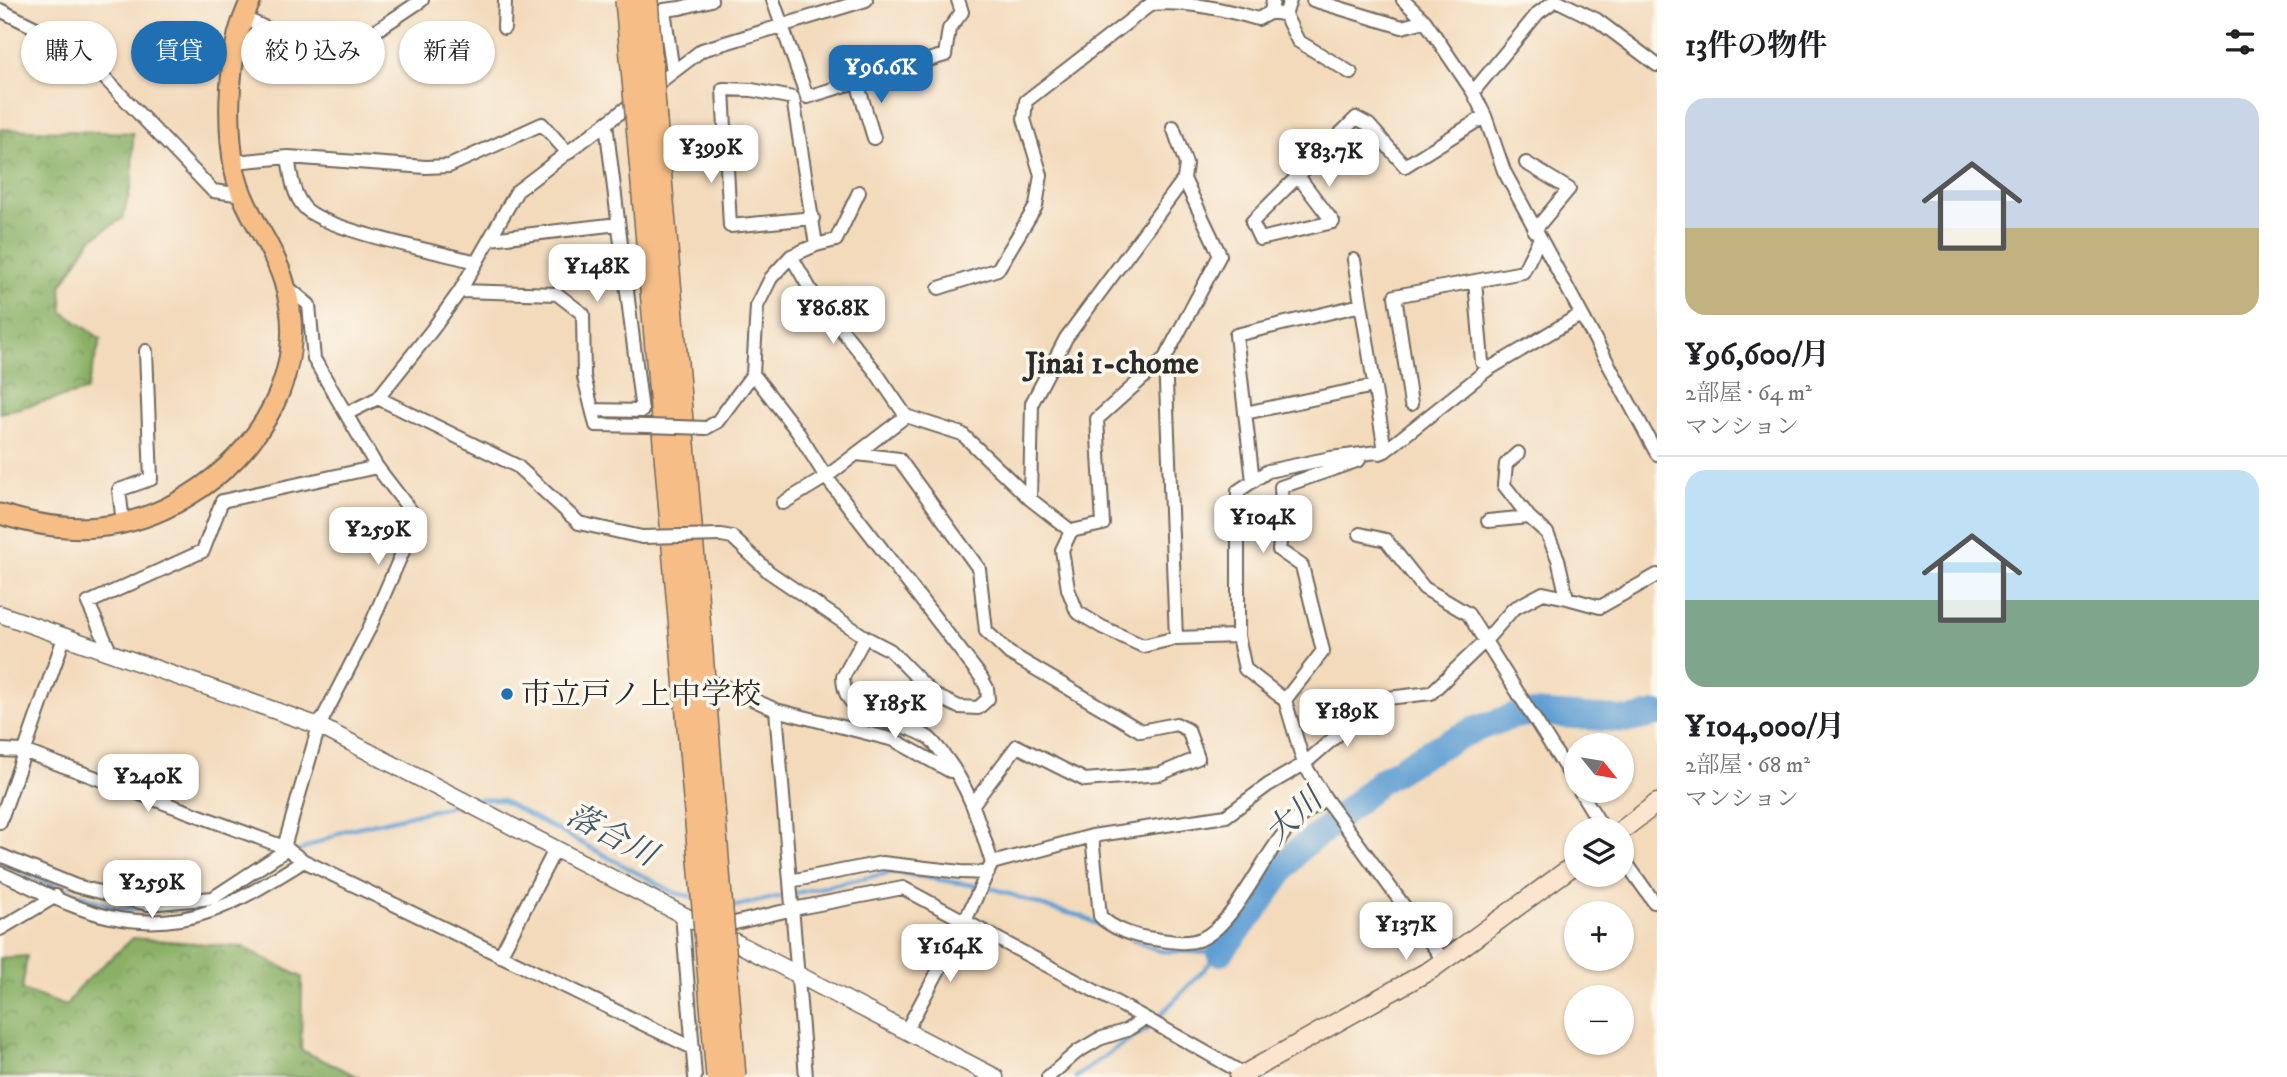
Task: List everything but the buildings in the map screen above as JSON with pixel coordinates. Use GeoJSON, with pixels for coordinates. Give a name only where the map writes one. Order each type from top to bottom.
{"type":"FeatureCollection","features":[{"type":"Feature","properties":{"kind":"highway"},"geometry":{"type":"LineString","coordinates":[[617,0],[647,123],[678,407],[718,1077]]}},
{"type":"Feature","properties":{"kind":"highway"},"geometry":{"type":"LineString","coordinates":[[627,0],[633,66]]}},
{"type":"Feature","properties":{"kind":"highway"},"geometry":{"type":"LineString","coordinates":[[647,123],[658,3]]}},
{"type":"Feature","properties":{"kind":"highway"},"geometry":{"type":"LineString","coordinates":[[692,641],[734,1077]]}},
{"type":"Feature","properties":{"kind":"main road"},"geometry":{"type":"LineString","coordinates":[[0,514],[69,528],[97,527],[136,521],[173,506],[204,487],[235,460],[260,431],[279,397],[289,366],[291,322],[285,284],[244,195],[235,173],[234,162],[231,84],[238,33],[247,9]]}},
{"type":"Feature","properties":{"kind":"main road"},"geometry":{"type":"LineString","coordinates":[[1634,821],[1657,803]]}},
{"type":"Feature","properties":{"kind":"main road"},"geometry":{"type":"LineString","coordinates":[[1242,1075],[1432,970],[1564,873]]}},
{"type":"Feature","properties":{"kind":"street"},"geometry":{"type":"LineString","coordinates":[[247,9],[310,48],[374,32],[422,0]]}},
{"type":"Feature","properties":{"kind":"street"},"geometry":{"type":"LineString","coordinates":[[504,28],[505,0]]}},
{"type":"Feature","properties":{"kind":"street"},"geometry":{"type":"LineString","coordinates":[[673,72],[658,3],[680,8],[711,0]]}},
{"type":"Feature","properties":{"kind":"street"},"geometry":{"type":"LineString","coordinates":[[773,0],[807,97],[945,55],[949,29],[962,12],[958,0]]}},
{"type":"Feature","properties":{"kind":"street"},"geometry":{"type":"LineString","coordinates":[[346,414],[378,398],[460,291],[517,191],[702,50],[866,0]]}},
{"type":"Feature","properties":{"kind":"street"},"geometry":{"type":"LineString","coordinates":[[1284,15],[1290,0]]}},
{"type":"Feature","properties":{"kind":"street"},"geometry":{"type":"LineString","coordinates":[[1313,0],[1402,27],[1425,21]]}},
{"type":"Feature","properties":{"kind":"street"},"geometry":{"type":"LineString","coordinates":[[1403,0],[1425,21],[1473,92],[1485,116],[1503,171],[1657,454]]}},
{"type":"Feature","properties":{"kind":"street"},"geometry":{"type":"LineString","coordinates":[[1473,92],[1538,13],[1556,1],[1597,20],[1657,65]]}},
{"type":"Feature","properties":{"kind":"street"},"geometry":{"type":"LineString","coordinates":[[939,288],[998,269],[1036,206],[1041,175],[1024,120],[1026,101],[1151,4],[1171,2],[1217,8],[1258,19],[1272,6],[1284,15],[1298,41],[1351,73]]}},
{"type":"Feature","properties":{"kind":"street"},"geometry":{"type":"LineString","coordinates":[[0,10],[76,48],[213,191],[244,195]]}},
{"type":"Feature","properties":{"kind":"street"},"geometry":{"type":"LineString","coordinates":[[857,82],[874,138]]}},
{"type":"Feature","properties":{"kind":"street"},"geometry":{"type":"LineString","coordinates":[[813,218],[730,226],[723,89],[751,90],[793,98],[813,218],[816,246]]}},
{"type":"Feature","properties":{"kind":"street"},"geometry":{"type":"LineString","coordinates":[[1298,176],[1333,222],[1260,239],[1252,222],[1298,176],[1356,118],[1369,125],[1405,166],[1485,116]]}},
{"type":"Feature","properties":{"kind":"street"},"geometry":{"type":"LineString","coordinates":[[234,162],[288,157],[426,167],[449,166],[542,124],[568,153]]}},
{"type":"Feature","properties":{"kind":"street"},"geometry":{"type":"LineString","coordinates":[[593,410],[642,411],[606,124]]}},
{"type":"Feature","properties":{"kind":"street"},"geometry":{"type":"LineString","coordinates":[[1030,499],[1032,403],[1066,338],[1184,179],[1186,164],[1173,127]]}},
{"type":"Feature","properties":{"kind":"street"},"geometry":{"type":"LineString","coordinates":[[288,157],[296,196],[306,210],[316,217],[341,228],[477,262]]}},
{"type":"Feature","properties":{"kind":"street"},"geometry":{"type":"LineString","coordinates":[[1411,404],[1395,296],[1523,272],[1537,235],[1569,189],[1526,163]]}},
{"type":"Feature","properties":{"kind":"street"},"geometry":{"type":"LineString","coordinates":[[1071,531],[1103,524],[1097,419],[1165,358],[1220,255],[1184,179]]}},
{"type":"Feature","properties":{"kind":"street"},"geometry":{"type":"LineString","coordinates":[[460,291],[557,294],[583,314],[584,377],[596,425],[706,428],[717,422],[753,374],[757,306],[771,278],[790,256],[836,240],[859,192]]}},
{"type":"Feature","properties":{"kind":"street"},"geometry":{"type":"LineString","coordinates":[[490,239],[618,224]]}},
{"type":"Feature","properties":{"kind":"street"},"geometry":{"type":"LineString","coordinates":[[790,256],[813,294],[875,371],[905,416],[962,434],[1030,499],[1071,531]]}},
{"type":"Feature","properties":{"kind":"street"},"geometry":{"type":"LineString","coordinates":[[1354,260],[1385,451]]}},
{"type":"Feature","properties":{"kind":"street"},"geometry":{"type":"LineString","coordinates":[[1475,281],[1482,362]]}},
{"type":"Feature","properties":{"kind":"street"},"geometry":{"type":"LineString","coordinates":[[0,855],[76,886],[149,904],[213,898],[280,854],[284,847],[319,726],[369,629],[417,519],[376,467],[314,359],[309,305],[285,284]]}},
{"type":"Feature","properties":{"kind":"street"},"geometry":{"type":"LineString","coordinates":[[1253,481],[1236,335],[1361,305]]}},
{"type":"Feature","properties":{"kind":"street"},"geometry":{"type":"LineString","coordinates":[[1285,700],[1323,651],[1302,566],[1279,551],[1283,522],[1281,487],[1385,451],[1487,370],[1580,315]]}},
{"type":"Feature","properties":{"kind":"street"},"geometry":{"type":"LineString","coordinates":[[123,523],[119,490],[151,479],[146,351]]}},
{"type":"Feature","properties":{"kind":"street"},"geometry":{"type":"LineString","coordinates":[[1165,358],[1176,638]]}},
{"type":"Feature","properties":{"kind":"street"},"geometry":{"type":"LineString","coordinates":[[378,398],[517,466],[579,523],[642,537],[732,537],[769,572],[865,637],[890,650],[934,695],[959,707],[978,708],[988,699],[987,688],[981,677],[826,477],[797,431],[753,374]]}},
{"type":"Feature","properties":{"kind":"street"},"geometry":{"type":"LineString","coordinates":[[1245,413],[1374,386]]}},
{"type":"Feature","properties":{"kind":"street"},"geometry":{"type":"LineString","coordinates":[[783,503],[826,477],[905,416]]}},
{"type":"Feature","properties":{"kind":"street"},"geometry":{"type":"LineString","coordinates":[[1385,451],[1331,458],[1268,471],[1238,491],[1238,636],[1245,669],[1285,700],[1304,764],[1325,798],[1444,961]]}},
{"type":"Feature","properties":{"kind":"street"},"geometry":{"type":"LineString","coordinates":[[1518,453],[1506,464],[1504,485],[1529,517],[1547,533],[1558,559],[1567,597]]}},
{"type":"Feature","properties":{"kind":"street"},"geometry":{"type":"LineString","coordinates":[[857,454],[899,459],[979,569],[986,631],[1009,653],[1141,731],[1176,724],[1188,730],[1198,758],[1160,774],[1085,779],[1017,746],[972,804]]}},
{"type":"Feature","properties":{"kind":"street"},"geometry":{"type":"LineString","coordinates":[[110,651],[89,603],[202,551],[222,501],[376,467]]}},
{"type":"Feature","properties":{"kind":"street"},"geometry":{"type":"LineString","coordinates":[[1488,521],[1529,517]]}},
{"type":"Feature","properties":{"kind":"street"},"geometry":{"type":"LineString","coordinates":[[1071,531],[1062,550],[1068,589],[1077,612],[1143,646],[1176,638],[1238,636]]}},
{"type":"Feature","properties":{"kind":"street"},"geometry":{"type":"LineString","coordinates":[[1360,534],[1386,540],[1423,588],[1468,614],[1564,765]]}},
{"type":"Feature","properties":{"kind":"street"},"geometry":{"type":"LineString","coordinates":[[790,881],[882,863],[961,872],[990,868],[1093,836],[1226,816],[1268,785],[1304,764],[1378,699],[1431,693],[1513,608],[1542,593],[1600,607],[1657,575]]}},
{"type":"Feature","properties":{"kind":"street"},"geometry":{"type":"LineString","coordinates":[[0,614],[319,726],[995,1077]]}},
{"type":"Feature","properties":{"kind":"street"},"geometry":{"type":"LineString","coordinates":[[0,822],[65,635]]}},
{"type":"Feature","properties":{"kind":"street"},"geometry":{"type":"LineString","coordinates":[[865,637],[843,677],[847,698],[859,710],[876,719],[912,728],[932,741],[962,779],[990,868],[906,1031]]}},
{"type":"Feature","properties":{"kind":"street"},"geometry":{"type":"LineString","coordinates":[[719,684],[776,710],[894,740],[936,761],[962,779]]}},
{"type":"Feature","properties":{"kind":"street"},"geometry":{"type":"LineString","coordinates":[[776,710],[806,1077]]}},
{"type":"Feature","properties":{"kind":"street"},"geometry":{"type":"LineString","coordinates":[[0,750],[23,751],[284,847],[304,861],[693,1048]]}},
{"type":"Feature","properties":{"kind":"street"},"geometry":{"type":"LineString","coordinates":[[1093,836],[1100,916],[1107,923],[1144,938],[1185,943],[1203,938],[1215,929],[1235,907],[1290,825],[1325,798]]}},
{"type":"Feature","properties":{"kind":"street"},"geometry":{"type":"LineString","coordinates":[[500,956],[556,848]]}},
{"type":"Feature","properties":{"kind":"street"},"geometry":{"type":"LineString","coordinates":[[0,873],[110,917],[176,922],[223,907],[304,861]]}},
{"type":"Feature","properties":{"kind":"street"},"geometry":{"type":"LineString","coordinates":[[1634,874],[1654,902]]}},
{"type":"Feature","properties":{"kind":"street"},"geometry":{"type":"LineString","coordinates":[[712,928],[903,888],[1145,1018],[1242,1075]]}},
{"type":"Feature","properties":{"kind":"street"},"geometry":{"type":"LineString","coordinates":[[0,929],[56,896]]}},
{"type":"Feature","properties":{"kind":"street"},"geometry":{"type":"LineString","coordinates":[[682,913],[695,1077]]}},
{"type":"Feature","properties":{"kind":"street"},"geometry":{"type":"LineString","coordinates":[[1048,1077],[1077,1052],[1099,1039],[1127,1030],[1145,1018]]}},
{"type":"Feature","properties":{"kind":"green space"},"geometry":{"type":"Polygon","coordinates":[[[0,129],[133,133],[132,182],[123,218],[91,239],[61,286],[63,312],[101,339],[86,391],[0,413],[0,129]]]}},
{"type":"Feature","properties":{"kind":"green space"},"geometry":{"type":"Polygon","coordinates":[[[133,938],[242,947],[302,977],[301,1050],[359,1077],[0,1077],[0,958],[27,956],[22,990],[66,1006],[79,987],[133,938]]]}},
{"type":"Feature","properties":{"kind":"waterway","name":"大川"},"geometry":{"type":"LineString","coordinates":[[1220,953],[1297,851],[1382,780],[1427,753],[1473,730],[1532,713],[1629,720],[1657,714]]}},
{"type":"Feature","properties":{"kind":"waterway","name":"落合川"},"geometry":{"type":"LineString","coordinates":[[472,801],[501,800],[675,893],[695,897]]}},
{"type":"Feature","properties":{"kind":"waterway","name":"落合川"},"geometry":{"type":"LineString","coordinates":[[230,894],[257,879],[286,857],[346,830],[460,804]]}},
{"type":"Feature","properties":{"kind":"waterway","name":"落合川"},"geometry":{"type":"LineString","coordinates":[[0,862],[117,908],[143,908]]}},
{"type":"Feature","properties":{"kind":"waterway","name":"落合川"},"geometry":{"type":"LineString","coordinates":[[727,904],[736,906],[893,872],[995,889],[1081,916],[1105,928]]}},
{"type":"Feature","properties":{"kind":"waterway","name":"落合川"},"geometry":{"type":"LineString","coordinates":[[163,909],[185,906]]}},
{"type":"Feature","properties":{"kind":"waterway","name":"落合川"},"geometry":{"type":"LineString","coordinates":[[1132,940],[1160,951],[1220,953]]}},
{"type":"Feature","properties":{"kind":"waterway","name":"大川"},"geometry":{"type":"LineString","coordinates":[[1076,1077],[1146,1030],[1220,953]]}},
{"type":"Feature","properties":{"kind":"place","name":"市立戸ノ上中学校"},"geometry":{"type":"Point","coordinates":[507,694]}},
{"type":"Feature","properties":{"kind":"district","name":"Jinai 1-chome"},"geometry":{"type":"Point","coordinates":[1112,362]}}]}
